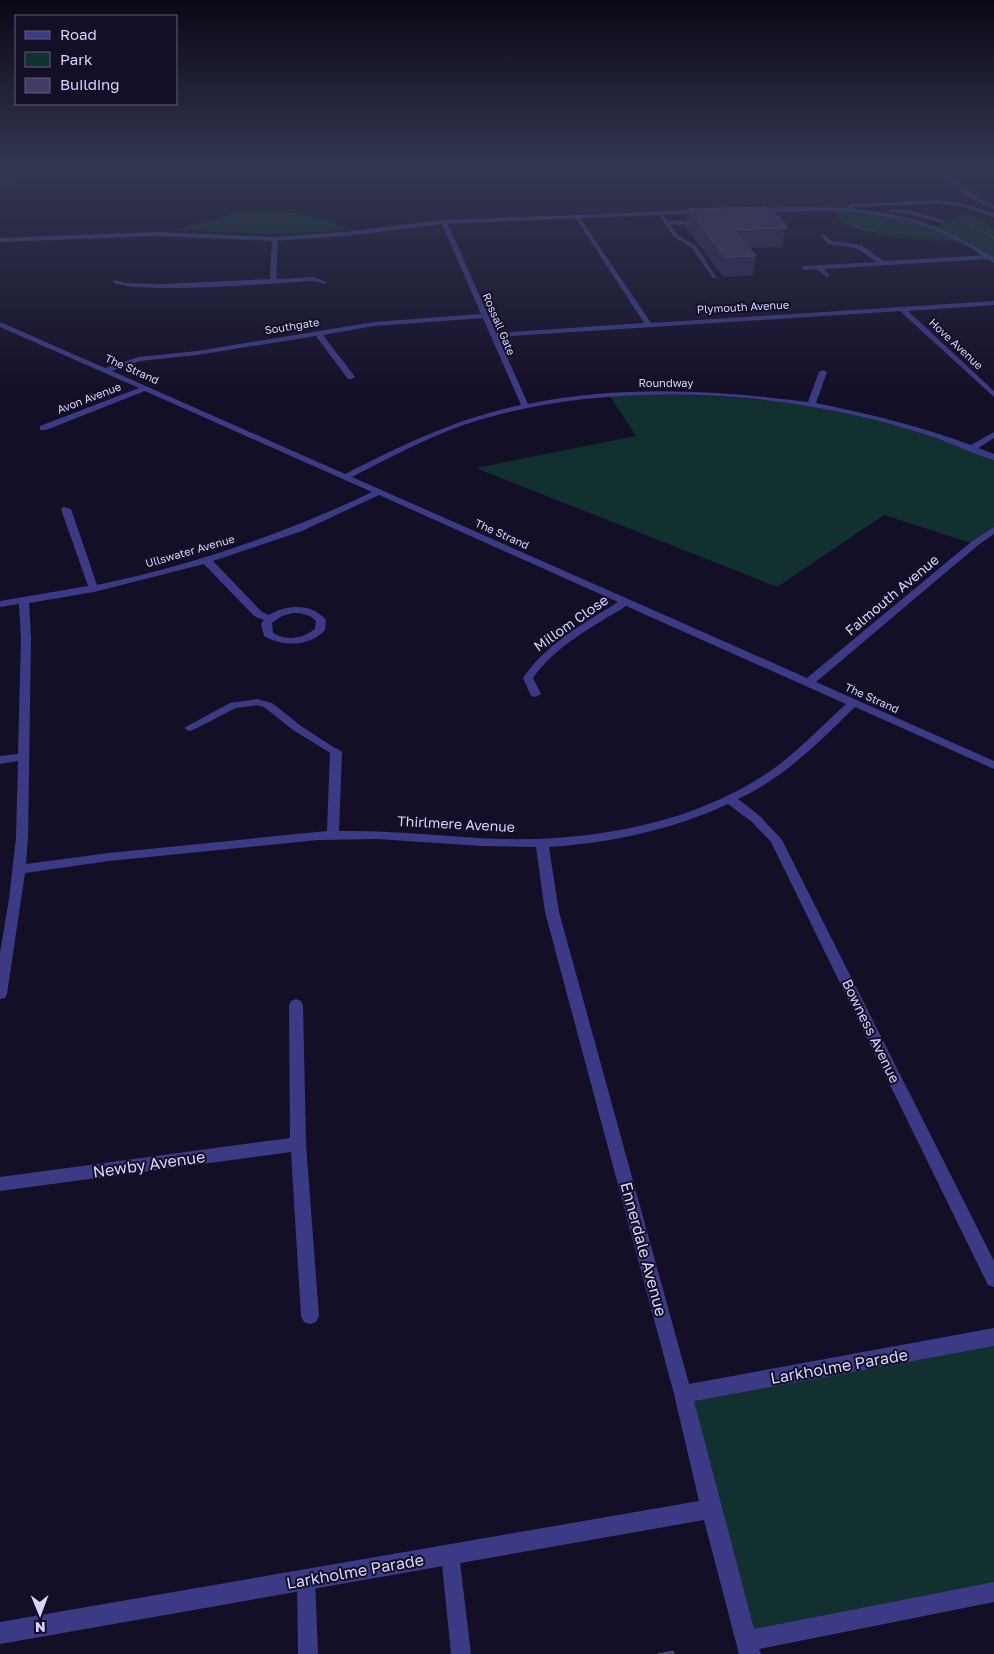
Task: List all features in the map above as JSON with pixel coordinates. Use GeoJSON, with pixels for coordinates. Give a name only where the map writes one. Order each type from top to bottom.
{"type":"FeatureCollection","features":[{"type":"Feature","properties":{"kind":"street"},"geometry":{"type":"LineString","coordinates":[[273,281],[275,242]]}},
{"type":"Feature","properties":{"kind":"street","name":"Rossall Gate"},"geometry":{"type":"LineString","coordinates":[[453,242],[525,406]]}},
{"type":"Feature","properties":{"kind":"street"},"geometry":{"type":"LineString","coordinates":[[595,242],[648,324]]}},
{"type":"Feature","properties":{"kind":"street"},"geometry":{"type":"LineString","coordinates":[[843,242],[866,248],[882,262]]}},
{"type":"Feature","properties":{"kind":"street"},"geometry":{"type":"LineString","coordinates":[[969,242],[992,259]]}},
{"type":"Feature","properties":{"kind":"street"},"geometry":{"type":"LineString","coordinates":[[804,268],[882,262],[992,259]]}},
{"type":"Feature","properties":{"kind":"street"},"geometry":{"type":"LineString","coordinates":[[819,267],[827,274]]}},
{"type":"Feature","properties":{"kind":"street"},"geometry":{"type":"LineString","coordinates":[[116,282],[125,285],[164,286],[314,279],[324,283]]}},
{"type":"Feature","properties":{"kind":"street","name":"Plymouth Avenue"},"geometry":{"type":"LineString","coordinates":[[494,334],[994,303]]}},
{"type":"Feature","properties":{"kind":"street","name":"Hove Avenue"},"geometry":{"type":"LineString","coordinates":[[902,309],[994,395]]}},
{"type":"Feature","properties":{"kind":"street","name":"Southgate"},"geometry":{"type":"LineString","coordinates":[[104,370],[139,359],[198,353],[391,322],[485,316]]}},
{"type":"Feature","properties":{"kind":"street","name":"The Strand"},"geometry":{"type":"LineString","coordinates":[[0,324],[345,477],[377,493],[994,765]]}},
{"type":"Feature","properties":{"kind":"street"},"geometry":{"type":"LineString","coordinates":[[318,333],[351,377]]}},
{"type":"Feature","properties":{"kind":"street"},"geometry":{"type":"LineString","coordinates":[[811,405],[823,372]]}},
{"type":"Feature","properties":{"kind":"street","name":"Avon Avenue"},"geometry":{"type":"LineString","coordinates":[[43,428],[144,389]]}},
{"type":"Feature","properties":{"kind":"street","name":"Roundway"},"geometry":{"type":"LineString","coordinates":[[345,477],[449,428],[494,413],[584,397],[645,394],[736,396],[811,405],[898,424],[973,448],[994,457]]}},
{"type":"Feature","properties":{"kind":"street"},"geometry":{"type":"LineString","coordinates":[[973,448],[994,434]]}},
{"type":"Feature","properties":{"kind":"street","name":"Ullswater Avenue"},"geometry":{"type":"LineString","coordinates":[[0,604],[94,588],[207,561],[287,533],[377,493]]}},
{"type":"Feature","properties":{"kind":"street"},"geometry":{"type":"LineString","coordinates":[[66,508],[94,588]]}},
{"type":"Feature","properties":{"kind":"street","name":"Falmouth Avenue"},"geometry":{"type":"LineString","coordinates":[[808,683],[974,544],[994,530]]}},
{"type":"Feature","properties":{"kind":"street"},"geometry":{"type":"LineString","coordinates":[[207,561],[258,614],[270,619],[284,612],[302,610],[317,616],[322,625],[315,635],[308,638],[280,640],[268,634],[266,624],[270,619]]}},
{"type":"Feature","properties":{"kind":"street"},"geometry":{"type":"LineString","coordinates":[[0,994],[20,869],[26,637],[24,601]]}},
{"type":"Feature","properties":{"kind":"street","name":"Millom Close"},"geometry":{"type":"LineString","coordinates":[[535,694],[528,678],[535,666],[550,651],[625,602]]}},
{"type":"Feature","properties":{"kind":"street","name":"Thirlmere Avenue"},"geometry":{"type":"LineString","coordinates":[[20,869],[333,835],[422,836],[502,843],[542,842],[597,837],[644,829],[690,816],[729,799],[768,777],[799,753],[853,703]]}},
{"type":"Feature","properties":{"kind":"street"},"geometry":{"type":"LineString","coordinates":[[333,835],[336,752]]}},
{"type":"Feature","properties":{"kind":"street"},"geometry":{"type":"LineString","coordinates":[[0,760],[23,756]]}},
{"type":"Feature","properties":{"kind":"street","name":"Bowness Avenue"},"geometry":{"type":"LineString","coordinates":[[729,799],[756,818],[776,840],[994,1279]]}},
{"type":"Feature","properties":{"kind":"street","name":"Ennerdale Avenue"},"geometry":{"type":"LineString","coordinates":[[542,842],[552,912],[683,1394],[748,1647]]}},
{"type":"Feature","properties":{"kind":"street"},"geometry":{"type":"LineString","coordinates":[[296,1005],[298,1144],[310,1316]]}},
{"type":"Feature","properties":{"kind":"street","name":"Newby Avenue"},"geometry":{"type":"LineString","coordinates":[[0,1184],[298,1144]]}},
{"type":"Feature","properties":{"kind":"street","name":"Larkholme Parade"},"geometry":{"type":"LineString","coordinates":[[683,1394],[994,1337]]}},
{"type":"Feature","properties":{"kind":"street","name":"Larkholme Parade"},"geometry":{"type":"LineString","coordinates":[[0,1633],[711,1509]]}},
{"type":"Feature","properties":{"kind":"street"},"geometry":{"type":"LineString","coordinates":[[748,1647],[994,1592]]}},
{"type":"Feature","properties":{"kind":"lane"},"geometry":{"type":"LineString","coordinates":[[684,242],[694,247],[715,277]]}},
{"type":"Feature","properties":{"kind":"lane"},"geometry":{"type":"LineString","coordinates":[[189,728],[234,705],[257,702],[268,705],[297,728],[336,752]]}},
{"type":"Feature","properties":{"kind":"lane"},"geometry":{"type":"LineString","coordinates":[[450,1554],[461,1654]]}},
{"type":"Feature","properties":{"kind":"lane"},"geometry":{"type":"LineString","coordinates":[[306,1579],[308,1654]]}},
{"type":"Feature","properties":{"kind":"green space"},"geometry":{"type":"Polygon","coordinates":[[[968,242],[994,242],[994,261],[968,242]]]}},
{"type":"Feature","properties":{"kind":"green space"},"geometry":{"type":"Polygon","coordinates":[[[645,394],[740,398],[835,410],[909,427],[994,457],[994,530],[974,544],[884,515],[777,587],[476,468],[636,436],[609,395],[645,394]]]}},
{"type":"Feature","properties":{"kind":"green space"},"geometry":{"type":"Polygon","coordinates":[[[994,1337],[994,1592],[747,1641],[683,1394],[994,1337]]]}},
{"type":"Feature","properties":{"kind":"building"},"geometry":{"type":"Polygon","coordinates":[[[714,242],[744,242],[756,256],[725,257],[714,242]]]}},
{"type":"Feature","properties":{"kind":"building"},"geometry":{"type":"Polygon","coordinates":[[[673,1651],[674,1654],[658,1654],[673,1651]]]}}]}
